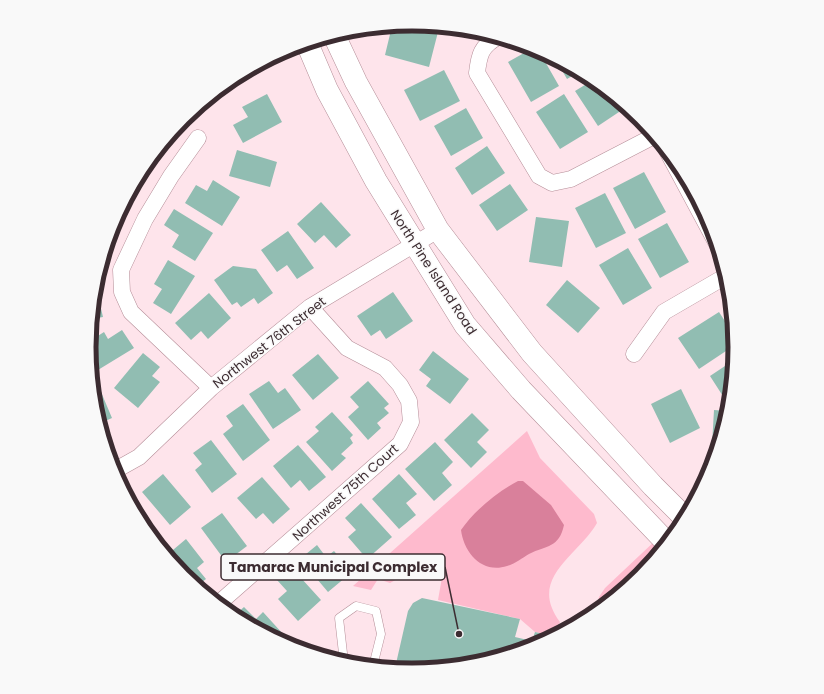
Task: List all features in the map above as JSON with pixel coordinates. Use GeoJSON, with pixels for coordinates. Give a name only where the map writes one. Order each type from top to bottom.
{"type":"FeatureCollection","features":[{"type":"Feature","properties":{"kind":"main road","name":"North Pine Island Road"},"geometry":{"type":"LineString","coordinates":[[337,40],[356,82],[438,230],[532,353],[637,469],[681,514]]}},
{"type":"Feature","properties":{"kind":"main road","name":"North Pine Island Road"},"geometry":{"type":"LineString","coordinates":[[309,48],[327,90],[376,182],[465,325],[521,390],[663,539]]}},
{"type":"Feature","properties":{"kind":"street"},"geometry":{"type":"LineString","coordinates":[[491,41],[478,56],[477,73],[539,176],[552,183],[571,179],[649,138]]}},
{"type":"Feature","properties":{"kind":"street"},"geometry":{"type":"LineString","coordinates":[[198,138],[171,176],[145,219],[121,270],[122,292],[131,312],[211,388]]}},
{"type":"Feature","properties":{"kind":"street","name":"Northwest 76th Street"},"geometry":{"type":"LineString","coordinates":[[120,468],[139,457],[211,388],[310,307],[438,230]]}},
{"type":"Feature","properties":{"kind":"street"},"geometry":{"type":"LineString","coordinates":[[634,354],[664,312],[721,279]]}},
{"type":"Feature","properties":{"kind":"street","name":"Northwest 75th Court"},"geometry":{"type":"LineString","coordinates":[[223,600],[400,444],[411,422],[409,400],[400,385],[384,368],[347,348],[310,307]]}},
{"type":"Feature","properties":{"kind":"lane"},"geometry":{"type":"LineString","coordinates":[[343,655],[339,618],[356,606],[376,611],[381,634],[374,660]]}},
{"type":"Feature","properties":{"kind":"shaded area"},"geometry":{"type":"Polygon","coordinates":[[[527,431],[540,458],[594,514],[597,523],[589,535],[559,568],[552,580],[549,593],[551,606],[560,622],[558,627],[544,634],[535,632],[520,619],[438,600],[444,566],[438,564],[428,563],[420,565],[408,576],[401,577],[390,583],[378,579],[371,590],[353,586],[527,431]]]}},
{"type":"Feature","properties":{"kind":"shaded area"},"geometry":{"type":"Polygon","coordinates":[[[518,481],[523,481],[551,505],[564,525],[562,532],[559,538],[551,545],[529,554],[510,565],[498,568],[482,564],[470,554],[461,530],[486,502],[518,481]]]}},
{"type":"Feature","properties":{"kind":"shaded area"},"geometry":{"type":"Polygon","coordinates":[[[657,539],[660,543],[650,555],[620,585],[597,603],[599,597],[605,588],[657,539]]]}},
{"type":"Feature","properties":{"kind":"building"},"geometry":{"type":"Polygon","coordinates":[[[412,31],[438,32],[429,67],[385,55],[391,32],[412,31]]]}},
{"type":"Feature","properties":{"kind":"building"},"geometry":{"type":"Polygon","coordinates":[[[525,52],[533,55],[544,60],[559,86],[531,102],[508,62],[525,52]]]}},
{"type":"Feature","properties":{"kind":"building"},"geometry":{"type":"Polygon","coordinates":[[[561,68],[574,75],[567,79],[561,68]]]}},
{"type":"Feature","properties":{"kind":"building"},"geometry":{"type":"Polygon","coordinates":[[[444,70],[460,101],[420,121],[404,90],[444,70]]]}},
{"type":"Feature","properties":{"kind":"building"},"geometry":{"type":"Polygon","coordinates":[[[587,84],[621,110],[598,126],[575,91],[587,84]]]}},
{"type":"Feature","properties":{"kind":"building"},"geometry":{"type":"Polygon","coordinates":[[[267,94],[282,122],[243,143],[233,125],[248,117],[242,107],[267,94]]]}},
{"type":"Feature","properties":{"kind":"building"},"geometry":{"type":"Polygon","coordinates":[[[564,94],[588,132],[560,149],[536,112],[564,94]]]}},
{"type":"Feature","properties":{"kind":"building"},"geometry":{"type":"Polygon","coordinates":[[[466,108],[483,138],[451,156],[434,126],[466,108]]]}},
{"type":"Feature","properties":{"kind":"building"},"geometry":{"type":"Polygon","coordinates":[[[487,146],[505,173],[472,195],[455,168],[487,146]]]}},
{"type":"Feature","properties":{"kind":"building"},"geometry":{"type":"Polygon","coordinates":[[[237,150],[277,162],[270,187],[229,176],[237,150]]]}},
{"type":"Feature","properties":{"kind":"building"},"geometry":{"type":"Polygon","coordinates":[[[644,172],[666,212],[635,229],[613,188],[644,172]]]}},
{"type":"Feature","properties":{"kind":"building"},"geometry":{"type":"Polygon","coordinates":[[[213,180],[240,197],[222,226],[185,203],[196,185],[207,191],[213,180]]]}},
{"type":"Feature","properties":{"kind":"building"},"geometry":{"type":"Polygon","coordinates":[[[510,184],[528,210],[497,231],[479,205],[510,184]]]}},
{"type":"Feature","properties":{"kind":"building"},"geometry":{"type":"Polygon","coordinates":[[[605,193],[626,233],[596,248],[575,208],[605,193]]]}},
{"type":"Feature","properties":{"kind":"building"},"geometry":{"type":"Polygon","coordinates":[[[321,202],[351,235],[336,248],[324,235],[315,243],[297,224],[321,202]]]}},
{"type":"Feature","properties":{"kind":"building"},"geometry":{"type":"Polygon","coordinates":[[[174,209],[213,233],[195,261],[172,247],[179,235],[164,225],[174,209]]]}},
{"type":"Feature","properties":{"kind":"building"},"geometry":{"type":"Polygon","coordinates":[[[536,217],[569,221],[562,267],[529,262],[536,217]]]}},
{"type":"Feature","properties":{"kind":"building"},"geometry":{"type":"Polygon","coordinates":[[[667,223],[689,262],[660,278],[638,239],[667,223]]]}},
{"type":"Feature","properties":{"kind":"building"},"geometry":{"type":"Polygon","coordinates":[[[288,231],[314,268],[297,279],[287,265],[277,272],[261,250],[288,231]]]}},
{"type":"Feature","properties":{"kind":"building"},"geometry":{"type":"Polygon","coordinates":[[[628,248],[652,288],[623,305],[599,265],[628,248]]]}},
{"type":"Feature","properties":{"kind":"building"},"geometry":{"type":"Polygon","coordinates":[[[168,260],[195,276],[171,314],[153,303],[162,289],[154,284],[168,260]]]}},
{"type":"Feature","properties":{"kind":"building"},"geometry":{"type":"Polygon","coordinates":[[[233,266],[256,269],[273,293],[258,304],[254,298],[241,307],[237,302],[232,305],[214,280],[233,266]]]}},
{"type":"Feature","properties":{"kind":"building"},"geometry":{"type":"Polygon","coordinates":[[[567,280],[600,308],[578,333],[546,305],[567,280]]]}},
{"type":"Feature","properties":{"kind":"building"},"geometry":{"type":"Polygon","coordinates":[[[393,292],[413,321],[386,339],[380,330],[371,336],[357,316],[393,292]]]}},
{"type":"Feature","properties":{"kind":"building"},"geometry":{"type":"Polygon","coordinates":[[[209,293],[231,318],[208,339],[201,331],[191,340],[175,323],[209,293]]]}},
{"type":"Feature","properties":{"kind":"building"},"geometry":{"type":"Polygon","coordinates":[[[100,302],[103,317],[98,318],[100,302]]]}},
{"type":"Feature","properties":{"kind":"building"},"geometry":{"type":"Polygon","coordinates":[[[719,312],[727,324],[728,350],[699,369],[678,338],[719,312]]]}},
{"type":"Feature","properties":{"kind":"building"},"geometry":{"type":"Polygon","coordinates":[[[122,330],[134,348],[97,370],[96,337],[104,332],[108,339],[122,330]]]}},
{"type":"Feature","properties":{"kind":"building"},"geometry":{"type":"Polygon","coordinates":[[[433,351],[469,379],[450,404],[426,386],[431,379],[419,370],[433,351]]]}},
{"type":"Feature","properties":{"kind":"building"},"geometry":{"type":"Polygon","coordinates":[[[143,353],[160,367],[152,376],[160,382],[138,408],[114,388],[143,353]]]}},
{"type":"Feature","properties":{"kind":"building"},"geometry":{"type":"Polygon","coordinates":[[[318,354],[339,378],[313,400],[292,375],[318,354]]]}},
{"type":"Feature","properties":{"kind":"building"},"geometry":{"type":"Polygon","coordinates":[[[727,365],[724,397],[710,376],[727,365]]]}},
{"type":"Feature","properties":{"kind":"building"},"geometry":{"type":"Polygon","coordinates":[[[269,381],[278,393],[285,388],[301,410],[273,429],[249,394],[269,381]]]}},
{"type":"Feature","properties":{"kind":"building"},"geometry":{"type":"Polygon","coordinates":[[[368,381],[389,404],[384,408],[389,413],[377,423],[381,428],[368,440],[348,417],[359,407],[350,397],[368,381]]]}},
{"type":"Feature","properties":{"kind":"building"},"geometry":{"type":"Polygon","coordinates":[[[681,389],[700,428],[670,443],[651,404],[681,389]]]}},
{"type":"Feature","properties":{"kind":"building"},"geometry":{"type":"Polygon","coordinates":[[[101,392],[112,418],[105,421],[102,409],[100,393],[101,392]]]}},
{"type":"Feature","properties":{"kind":"building"},"geometry":{"type":"Polygon","coordinates":[[[243,404],[270,440],[243,461],[223,434],[233,426],[226,416],[243,404]]]}},
{"type":"Feature","properties":{"kind":"building"},"geometry":{"type":"Polygon","coordinates":[[[714,410],[722,411],[717,429],[712,445],[714,410]]]}},
{"type":"Feature","properties":{"kind":"building"},"geometry":{"type":"Polygon","coordinates":[[[332,412],[353,435],[350,438],[353,443],[341,454],[346,458],[332,471],[306,442],[319,431],[315,427],[332,412]]]}},
{"type":"Feature","properties":{"kind":"building"},"geometry":{"type":"Polygon","coordinates":[[[472,413],[489,430],[477,442],[487,452],[471,468],[444,440],[472,413]]]}},
{"type":"Feature","properties":{"kind":"building"},"geometry":{"type":"Polygon","coordinates":[[[211,440],[237,474],[212,493],[195,470],[202,464],[193,453],[211,440]]]}},
{"type":"Feature","properties":{"kind":"building"},"geometry":{"type":"Polygon","coordinates":[[[435,442],[453,462],[442,473],[452,485],[434,501],[405,469],[435,442]]]}},
{"type":"Feature","properties":{"kind":"building"},"geometry":{"type":"Polygon","coordinates":[[[298,445],[326,477],[309,491],[300,480],[291,488],[273,466],[298,445]]]}},
{"type":"Feature","properties":{"kind":"building"},"geometry":{"type":"Polygon","coordinates":[[[163,474],[191,507],[170,525],[142,492],[163,474]]]}},
{"type":"Feature","properties":{"kind":"building"},"geometry":{"type":"Polygon","coordinates":[[[399,474],[417,494],[406,503],[416,515],[399,529],[372,499],[399,474]]]}},
{"type":"Feature","properties":{"kind":"building"},"geometry":{"type":"Polygon","coordinates":[[[262,477],[290,509],[273,524],[263,513],[256,519],[237,498],[262,477]]]}},
{"type":"Feature","properties":{"kind":"building"},"geometry":{"type":"Polygon","coordinates":[[[361,503],[392,537],[367,559],[348,537],[356,530],[345,518],[361,503]]]}},
{"type":"Feature","properties":{"kind":"building"},"geometry":{"type":"Polygon","coordinates":[[[222,513],[247,546],[226,562],[201,528],[222,513]]]}},
{"type":"Feature","properties":{"kind":"building"},"geometry":{"type":"Polygon","coordinates":[[[186,539],[204,562],[197,568],[206,579],[202,582],[171,552],[186,539]]]}},
{"type":"Feature","properties":{"kind":"building"},"geometry":{"type":"Polygon","coordinates":[[[317,545],[326,557],[334,551],[352,572],[328,592],[300,559],[317,545]]]}},
{"type":"Feature","properties":{"kind":"building"},"geometry":{"type":"Polygon","coordinates":[[[291,567],[321,600],[298,621],[278,599],[287,591],[277,580],[291,567]]]}},
{"type":"Feature","properties":{"kind":"building"},"geometry":{"type":"Polygon","coordinates":[[[422,598],[520,619],[515,637],[529,640],[474,657],[433,662],[396,662],[408,611],[413,603],[422,598]]]}},
{"type":"Feature","properties":{"kind":"building"},"geometry":{"type":"Polygon","coordinates":[[[244,607],[256,619],[263,612],[283,634],[254,621],[239,612],[244,607]]]}},
{"type":"Feature","properties":{"kind":"building"},"geometry":{"type":"Polygon","coordinates":[[[535,632],[544,634],[533,639],[535,632]]]}},
{"type":"Feature","properties":{"kind":"place","name":"Tamarac Municipal Complex"},"geometry":{"type":"Point","coordinates":[459,634]}}]}
